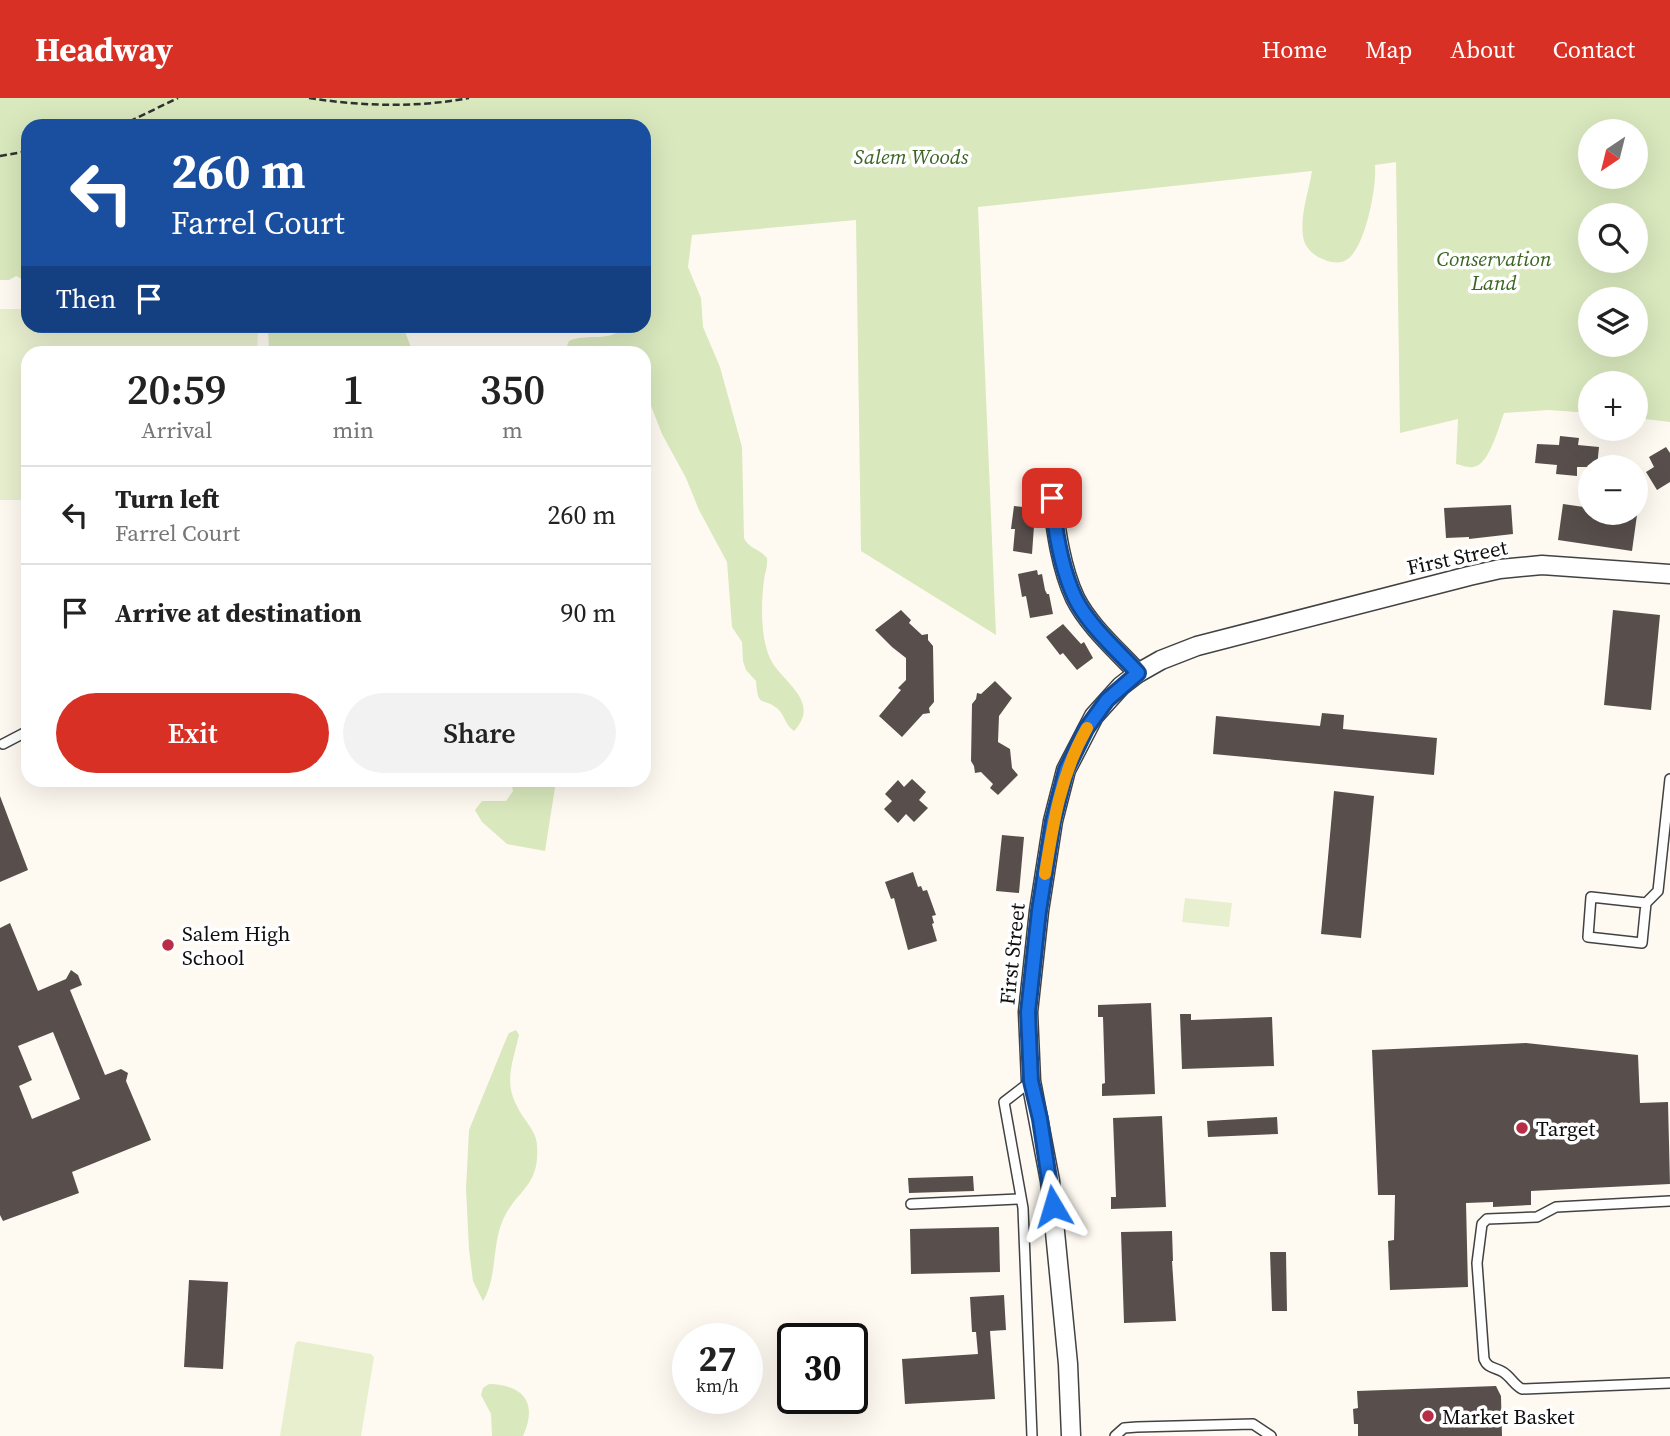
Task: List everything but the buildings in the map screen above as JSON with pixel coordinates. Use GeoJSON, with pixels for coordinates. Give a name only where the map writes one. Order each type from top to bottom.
{"type":"FeatureCollection","features":[{"type":"Feature","properties":{"kind":"street"},"geometry":{"type":"LineString","coordinates":[[1052,498],[1061,555],[1076,600],[1088,618],[1138,673]]}},
{"type":"Feature","properties":{"kind":"street","name":"First Street"},"geometry":{"type":"LineString","coordinates":[[1071,1436],[1068,1364],[1050,1181],[1031,1081],[1028,1012],[1039,911],[1053,821],[1066,770],[1094,716],[1121,686],[1138,673],[1196,646],[1500,569],[1542,565],[1670,574]]}},
{"type":"Feature","properties":{"kind":"lane"},"geometry":{"type":"LineString","coordinates":[[3,744],[21,735]]}},
{"type":"Feature","properties":{"kind":"lane"},"geometry":{"type":"LineString","coordinates":[[1646,902],[1591,897],[1588,937],[1642,943],[1646,902],[1658,891],[1670,779]]}},
{"type":"Feature","properties":{"kind":"lane"},"geometry":{"type":"LineString","coordinates":[[1031,1081],[1004,1102],[1023,1208],[1032,1436]]}},
{"type":"Feature","properties":{"kind":"lane"},"geometry":{"type":"LineString","coordinates":[[911,1204],[1020,1199]]}},
{"type":"Feature","properties":{"kind":"lane"},"geometry":{"type":"LineString","coordinates":[[1670,1201],[1556,1207],[1537,1217],[1487,1219],[1482,1224],[1477,1263],[1483,1359],[1489,1367],[1501,1371],[1517,1387],[1522,1389],[1670,1383]]}},
{"type":"Feature","properties":{"kind":"lane"},"geometry":{"type":"LineString","coordinates":[[1115,1436],[1124,1428],[1137,1431],[1253,1423],[1270,1436]]}},
{"type":"Feature","properties":{"kind":"path"},"geometry":{"type":"LineString","coordinates":[[134,119],[178,98]]}},
{"type":"Feature","properties":{"kind":"path"},"geometry":{"type":"LineString","coordinates":[[309,98],[372,106],[449,102],[469,98]]}},
{"type":"Feature","properties":{"kind":"path"},"geometry":{"type":"LineString","coordinates":[[0,156],[21,152]]}},
{"type":"Feature","properties":{"kind":"green space"},"geometry":{"type":"Polygon","coordinates":[[[0,98],[1670,98],[1670,422],[1648,419],[1648,371],[1578,371],[1578,412],[1548,410],[1504,413],[1489,453],[1479,465],[1473,467],[1456,464],[1458,419],[1400,433],[1396,162],[1375,165],[1372,200],[1361,241],[1349,258],[1338,263],[1312,253],[1304,239],[1304,211],[1312,171],[978,207],[996,635],[861,551],[856,220],[692,235],[688,267],[701,298],[703,327],[720,367],[742,447],[744,538],[767,558],[762,610],[765,644],[777,670],[798,694],[804,711],[794,731],[778,709],[760,699],[756,681],[746,670],[742,642],[732,627],[727,562],[662,434],[651,406],[651,346],[567,346],[569,341],[584,337],[651,333],[651,119],[21,119],[21,278],[16,276],[9,280],[0,280],[0,98]]]}},
{"type":"Feature","properties":{"kind":"green space"},"geometry":{"type":"Polygon","coordinates":[[[0,309],[21,309],[21,333],[258,333],[257,346],[21,346],[21,500],[0,500],[0,309]]]}},
{"type":"Feature","properties":{"kind":"green space"},"geometry":{"type":"Polygon","coordinates":[[[268,333],[406,333],[410,346],[269,346],[268,333]]]}},
{"type":"Feature","properties":{"kind":"green space"},"geometry":{"type":"Polygon","coordinates":[[[512,787],[555,787],[545,851],[507,844],[482,822],[475,810],[482,801],[506,801],[513,791],[512,787]]]}},
{"type":"Feature","properties":{"kind":"green space"},"geometry":{"type":"Polygon","coordinates":[[[1185,898],[1232,903],[1229,927],[1182,922],[1185,898]]]}},
{"type":"Feature","properties":{"kind":"green space"},"geometry":{"type":"Polygon","coordinates":[[[516,1030],[519,1035],[511,1072],[511,1089],[513,1099],[535,1136],[537,1160],[531,1180],[507,1211],[502,1222],[490,1282],[483,1301],[473,1281],[469,1249],[466,1189],[469,1130],[507,1037],[516,1030]]]}},
{"type":"Feature","properties":{"kind":"green space"},"geometry":{"type":"Polygon","coordinates":[[[298,1341],[371,1354],[374,1357],[361,1436],[280,1436],[295,1344],[298,1341]]]}},
{"type":"Feature","properties":{"kind":"green space"},"geometry":{"type":"Polygon","coordinates":[[[489,1384],[511,1388],[525,1398],[529,1414],[523,1436],[492,1436],[491,1414],[481,1395],[483,1388],[489,1384]]]}},
{"type":"Feature","properties":{"kind":"slow traffic"},"geometry":{"type":"LineString","coordinates":[[1045,874],[1053,821],[1066,770],[1087,728]]}},
{"type":"Feature","properties":{"kind":"place","name":"Salem High School"},"geometry":{"type":"Point","coordinates":[168,945]}},
{"type":"Feature","properties":{"kind":"place","name":"Target"},"geometry":{"type":"Point","coordinates":[1522,1128]}},
{"type":"Feature","properties":{"kind":"place","name":"Market Basket"},"geometry":{"type":"Point","coordinates":[1428,1416]}},
{"type":"Feature","properties":{"kind":"route"},"geometry":{"type":"LineString","coordinates":[[1052,498],[1061,555],[1076,600],[1088,618],[1138,673],[1107,700],[1086,729],[1066,770],[1053,821],[1039,911],[1028,1012],[1031,1081],[1040,1119],[1053,1206]]}},
{"type":"Feature","properties":{"kind":"park label","name":"Salem Woods"},"geometry":{"type":"Point","coordinates":[911,156]}},
{"type":"Feature","properties":{"kind":"park label","name":"Conservation Land"},"geometry":{"type":"Point","coordinates":[1494,270]}}]}
